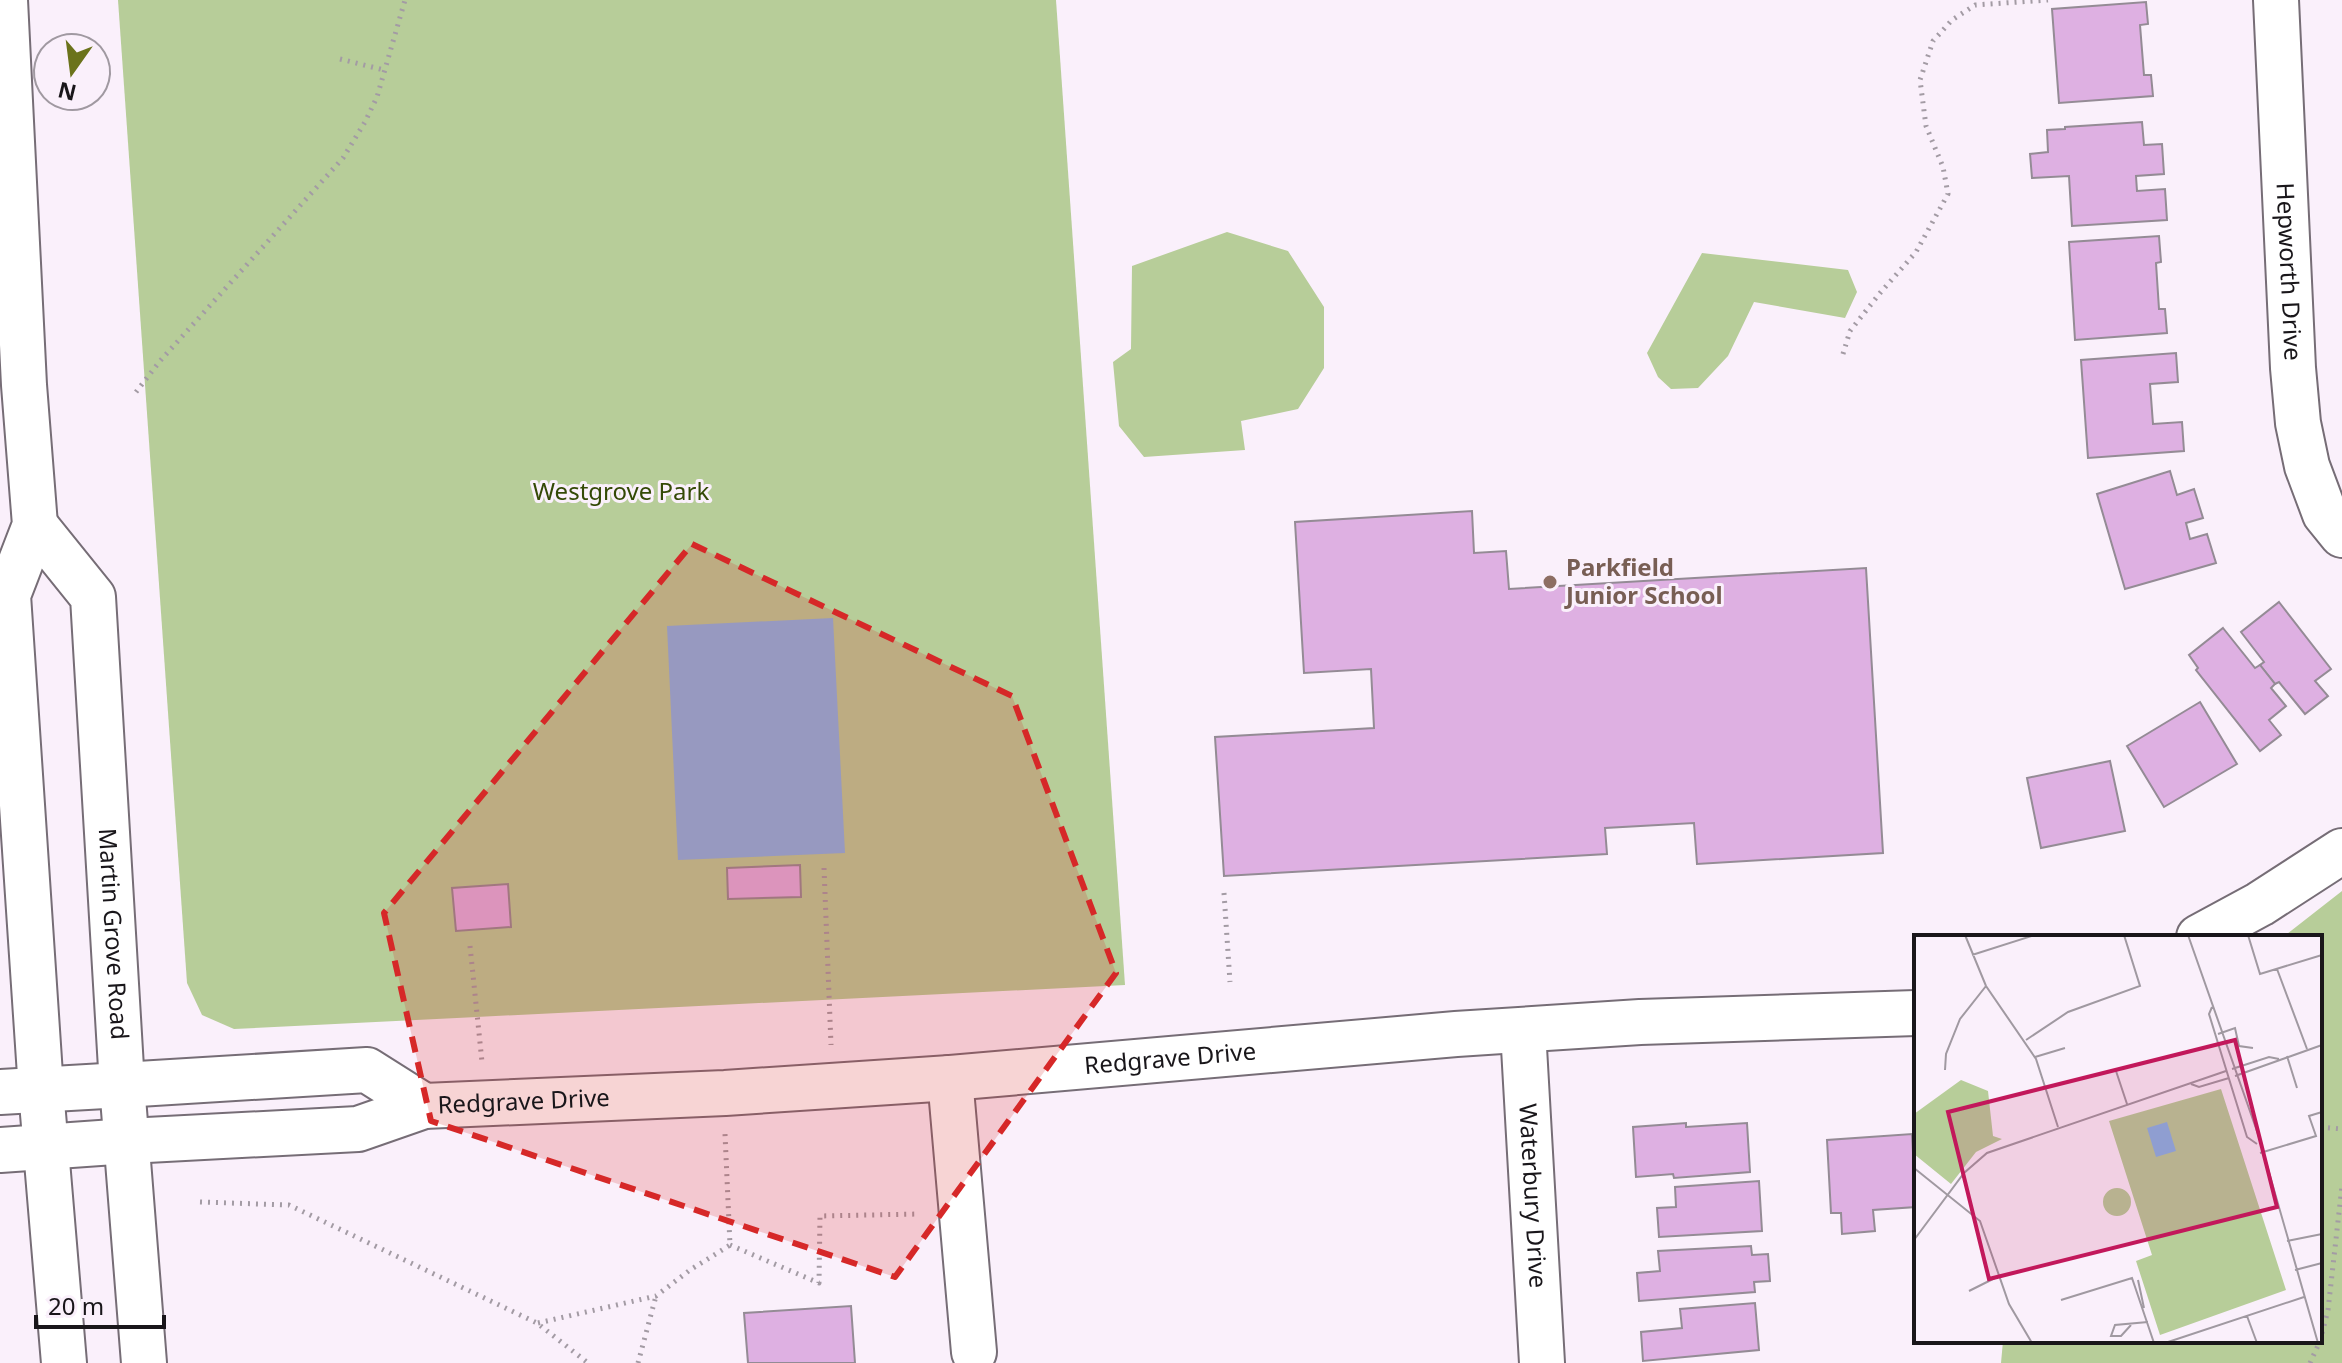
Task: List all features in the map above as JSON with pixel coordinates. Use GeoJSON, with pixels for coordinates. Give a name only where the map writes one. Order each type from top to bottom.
{"type":"FeatureCollection","features":[{"type":"Feature","properties":{"kind":"street"},"geometry":{"type":"LineString","coordinates":[[5,0],[14,448],[35,525],[8,595],[21,1091],[46,1146],[64,1363]]}},
{"type":"Feature","properties":{"kind":"street","name":"Hepworth Drive"},"geometry":{"type":"LineString","coordinates":[[2286,1],[2293,368],[2298,423],[2307,466],[2325,514],[2342,535]]}},
{"type":"Feature","properties":{"kind":"street","name":"Martin Grove Road"},"geometry":{"type":"LineString","coordinates":[[35,525],[93,597],[122,1085],[144,1363]]}},
{"type":"Feature","properties":{"kind":"street"},"geometry":{"type":"LineString","coordinates":[[2203,935],[2260,904],[2342,851]]}},
{"type":"Feature","properties":{"kind":"street","name":"Redgrave Drive"},"geometry":{"type":"LineString","coordinates":[[0,1150],[358,1129],[424,1106],[725,1093],[950,1078],[1456,1034],[1640,1022],[1914,1013]]}},
{"type":"Feature","properties":{"kind":"street","name":"Waterbury Drive"},"geometry":{"type":"LineString","coordinates":[[1523,1030],[1542,1363]]}},
{"type":"Feature","properties":{"kind":"street","name":"Redgrave Drive"},"geometry":{"type":"LineString","coordinates":[[21,1091],[367,1070],[424,1106]]}},
{"type":"Feature","properties":{"kind":"street"},"geometry":{"type":"LineString","coordinates":[[950,1078],[974,1352]]}},
{"type":"Feature","properties":{"kind":"path"},"geometry":{"type":"LineString","coordinates":[[136,392],[160,361],[343,158],[377,97],[405,0]]}},
{"type":"Feature","properties":{"kind":"path"},"geometry":{"type":"LineString","coordinates":[[1843,354],[1850,331],[1916,252],[1948,194],[1943,167],[1926,126],[1920,80],[1933,41],[1952,20],[1975,5],[2048,0]]}},
{"type":"Feature","properties":{"kind":"path"},"geometry":{"type":"LineString","coordinates":[[340,59],[384,70]]}},
{"type":"Feature","properties":{"kind":"path"},"geometry":{"type":"LineString","coordinates":[[824,868],[832,1086]]}},
{"type":"Feature","properties":{"kind":"path"},"geometry":{"type":"LineString","coordinates":[[1224,893],[1230,982]]}},
{"type":"Feature","properties":{"kind":"path"},"geometry":{"type":"LineString","coordinates":[[470,946],[486,1103]]}},
{"type":"Feature","properties":{"kind":"path"},"geometry":{"type":"LineString","coordinates":[[725,1093],[730,1245]]}},
{"type":"Feature","properties":{"kind":"path"},"geometry":{"type":"LineString","coordinates":[[2322,1127],[2342,1129]]}},
{"type":"Feature","properties":{"kind":"path"},"geometry":{"type":"LineString","coordinates":[[2322,1333],[2328,1310],[2342,1186]]}},
{"type":"Feature","properties":{"kind":"path"},"geometry":{"type":"LineString","coordinates":[[200,1202],[289,1205],[537,1323],[588,1363]]}},
{"type":"Feature","properties":{"kind":"path"},"geometry":{"type":"LineString","coordinates":[[730,1245],[819,1283],[820,1216],[962,1214]]}},
{"type":"Feature","properties":{"kind":"path"},"geometry":{"type":"LineString","coordinates":[[537,1323],[656,1296],[730,1245]]}},
{"type":"Feature","properties":{"kind":"path"},"geometry":{"type":"LineString","coordinates":[[638,1363],[656,1296]]}},
{"type":"Feature","properties":{"kind":"path"},"geometry":{"type":"LineString","coordinates":[[2310,1363],[2319,1343]]}},
{"type":"Feature","properties":{"kind":"highlighted area"},"geometry":{"type":"Polygon","coordinates":[[[692,544],[1012,696],[1116,973],[895,1277],[431,1121],[384,913],[692,544]]]}},
{"type":"Feature","properties":{"kind":"green space","name":"Westgrove Park"},"geometry":{"type":"Polygon","coordinates":[[[118,0],[1056,0],[1125,985],[234,1029],[202,1015],[187,983],[118,0]]]}},
{"type":"Feature","properties":{"kind":"green space"},"geometry":{"type":"Polygon","coordinates":[[[1227,232],[1288,251],[1324,307],[1324,368],[1298,409],[1241,421],[1245,450],[1144,457],[1119,426],[1113,362],[1131,349],[1132,266],[1227,232]]]}},
{"type":"Feature","properties":{"kind":"green space"},"geometry":{"type":"Polygon","coordinates":[[[1702,253],[1848,270],[1857,292],[1845,318],[1754,302],[1728,356],[1698,388],[1671,389],[1658,377],[1647,353],[1702,253]]]}},
{"type":"Feature","properties":{"kind":"green space"},"geometry":{"type":"Polygon","coordinates":[[[2342,891],[2342,1363],[2001,1363],[2003,1343],[2322,1343],[2322,935],[2286,935],[2342,891]]]}},
{"type":"Feature","properties":{"kind":"water"},"geometry":{"type":"Polygon","coordinates":[[[833,618],[845,853],[678,860],[667,626],[833,618]]]}},
{"type":"Feature","properties":{"kind":"building"},"geometry":{"type":"Polygon","coordinates":[[[2146,2],[2148,24],[2140,25],[2144,75],[2151,75],[2153,96],[2059,103],[2052,9],[2146,2]]]}},
{"type":"Feature","properties":{"kind":"building"},"geometry":{"type":"Polygon","coordinates":[[[2142,122],[2144,145],[2162,144],[2164,174],[2136,176],[2137,191],[2165,189],[2167,220],[2072,226],[2069,176],[2032,178],[2030,154],[2048,152],[2047,130],[2142,122]]]}},
{"type":"Feature","properties":{"kind":"building"},"geometry":{"type":"Polygon","coordinates":[[[2159,236],[2161,262],[2156,263],[2159,309],[2165,309],[2167,333],[2075,340],[2069,242],[2159,236]]]}},
{"type":"Feature","properties":{"kind":"building"},"geometry":{"type":"Polygon","coordinates":[[[2176,353],[2178,382],[2150,384],[2153,424],[2182,422],[2184,451],[2088,458],[2081,360],[2176,353]]]}},
{"type":"Feature","properties":{"kind":"building"},"geometry":{"type":"Polygon","coordinates":[[[2170,471],[2177,495],[2194,489],[2203,518],[2186,523],[2190,539],[2207,534],[2216,563],[2125,589],[2097,494],[2170,471]]]}},
{"type":"Feature","properties":{"kind":"building"},"geometry":{"type":"Polygon","coordinates":[[[1472,511],[1474,553],[1506,551],[1509,589],[1866,568],[1883,853],[1697,864],[1694,823],[1605,828],[1607,854],[1224,876],[1215,737],[1374,728],[1371,669],[1304,673],[1295,522],[1472,511]]]}},
{"type":"Feature","properties":{"kind":"building"},"geometry":{"type":"Polygon","coordinates":[[[2279,602],[2331,669],[2315,681],[2328,696],[2305,714],[2279,682],[2275,684],[2260,665],[2264,662],[2241,632],[2279,602]]]}},
{"type":"Feature","properties":{"kind":"building"},"geometry":{"type":"Polygon","coordinates":[[[2223,628],[2255,668],[2260,665],[2275,684],[2271,688],[2286,706],[2269,720],[2281,735],[2260,751],[2196,670],[2198,668],[2189,655],[2223,628]]]}},
{"type":"Feature","properties":{"kind":"building"},"geometry":{"type":"Polygon","coordinates":[[[2200,702],[2237,764],[2164,807],[2127,746],[2200,702]]]}},
{"type":"Feature","properties":{"kind":"building"},"geometry":{"type":"Polygon","coordinates":[[[2110,761],[2125,831],[2041,848],[2027,778],[2110,761]]]}},
{"type":"Feature","properties":{"kind":"building"},"geometry":{"type":"Polygon","coordinates":[[[800,865],[801,897],[728,899],[727,868],[800,865]]]}},
{"type":"Feature","properties":{"kind":"building"},"geometry":{"type":"Polygon","coordinates":[[[508,884],[511,927],[456,931],[452,888],[508,884]]]}},
{"type":"Feature","properties":{"kind":"building"},"geometry":{"type":"Polygon","coordinates":[[[1686,1123],[1686,1127],[1747,1123],[1750,1172],[1674,1178],[1673,1174],[1636,1177],[1633,1127],[1686,1123]]]}},
{"type":"Feature","properties":{"kind":"building"},"geometry":{"type":"Polygon","coordinates":[[[1912,1134],[1914,1207],[1873,1210],[1875,1231],[1842,1234],[1841,1213],[1831,1213],[1827,1140],[1912,1134]]]}},
{"type":"Feature","properties":{"kind":"building"},"geometry":{"type":"Polygon","coordinates":[[[1759,1181],[1762,1231],[1659,1237],[1657,1208],[1676,1207],[1675,1187],[1759,1181]]]}},
{"type":"Feature","properties":{"kind":"building"},"geometry":{"type":"Polygon","coordinates":[[[1751,1246],[1752,1255],[1768,1254],[1770,1281],[1754,1282],[1755,1292],[1639,1301],[1637,1273],[1660,1271],[1658,1251],[1751,1246]]]}},
{"type":"Feature","properties":{"kind":"building"},"geometry":{"type":"Polygon","coordinates":[[[1755,1303],[1759,1350],[1643,1361],[1641,1332],[1682,1328],[1680,1309],[1755,1303]]]}},
{"type":"Feature","properties":{"kind":"building"},"geometry":{"type":"Polygon","coordinates":[[[851,1306],[855,1363],[748,1363],[744,1313],[851,1306]]]}},
{"type":"Feature","properties":{"kind":"place","name":"Parkfield Junior School"},"geometry":{"type":"Point","coordinates":[1550,582]}}]}
